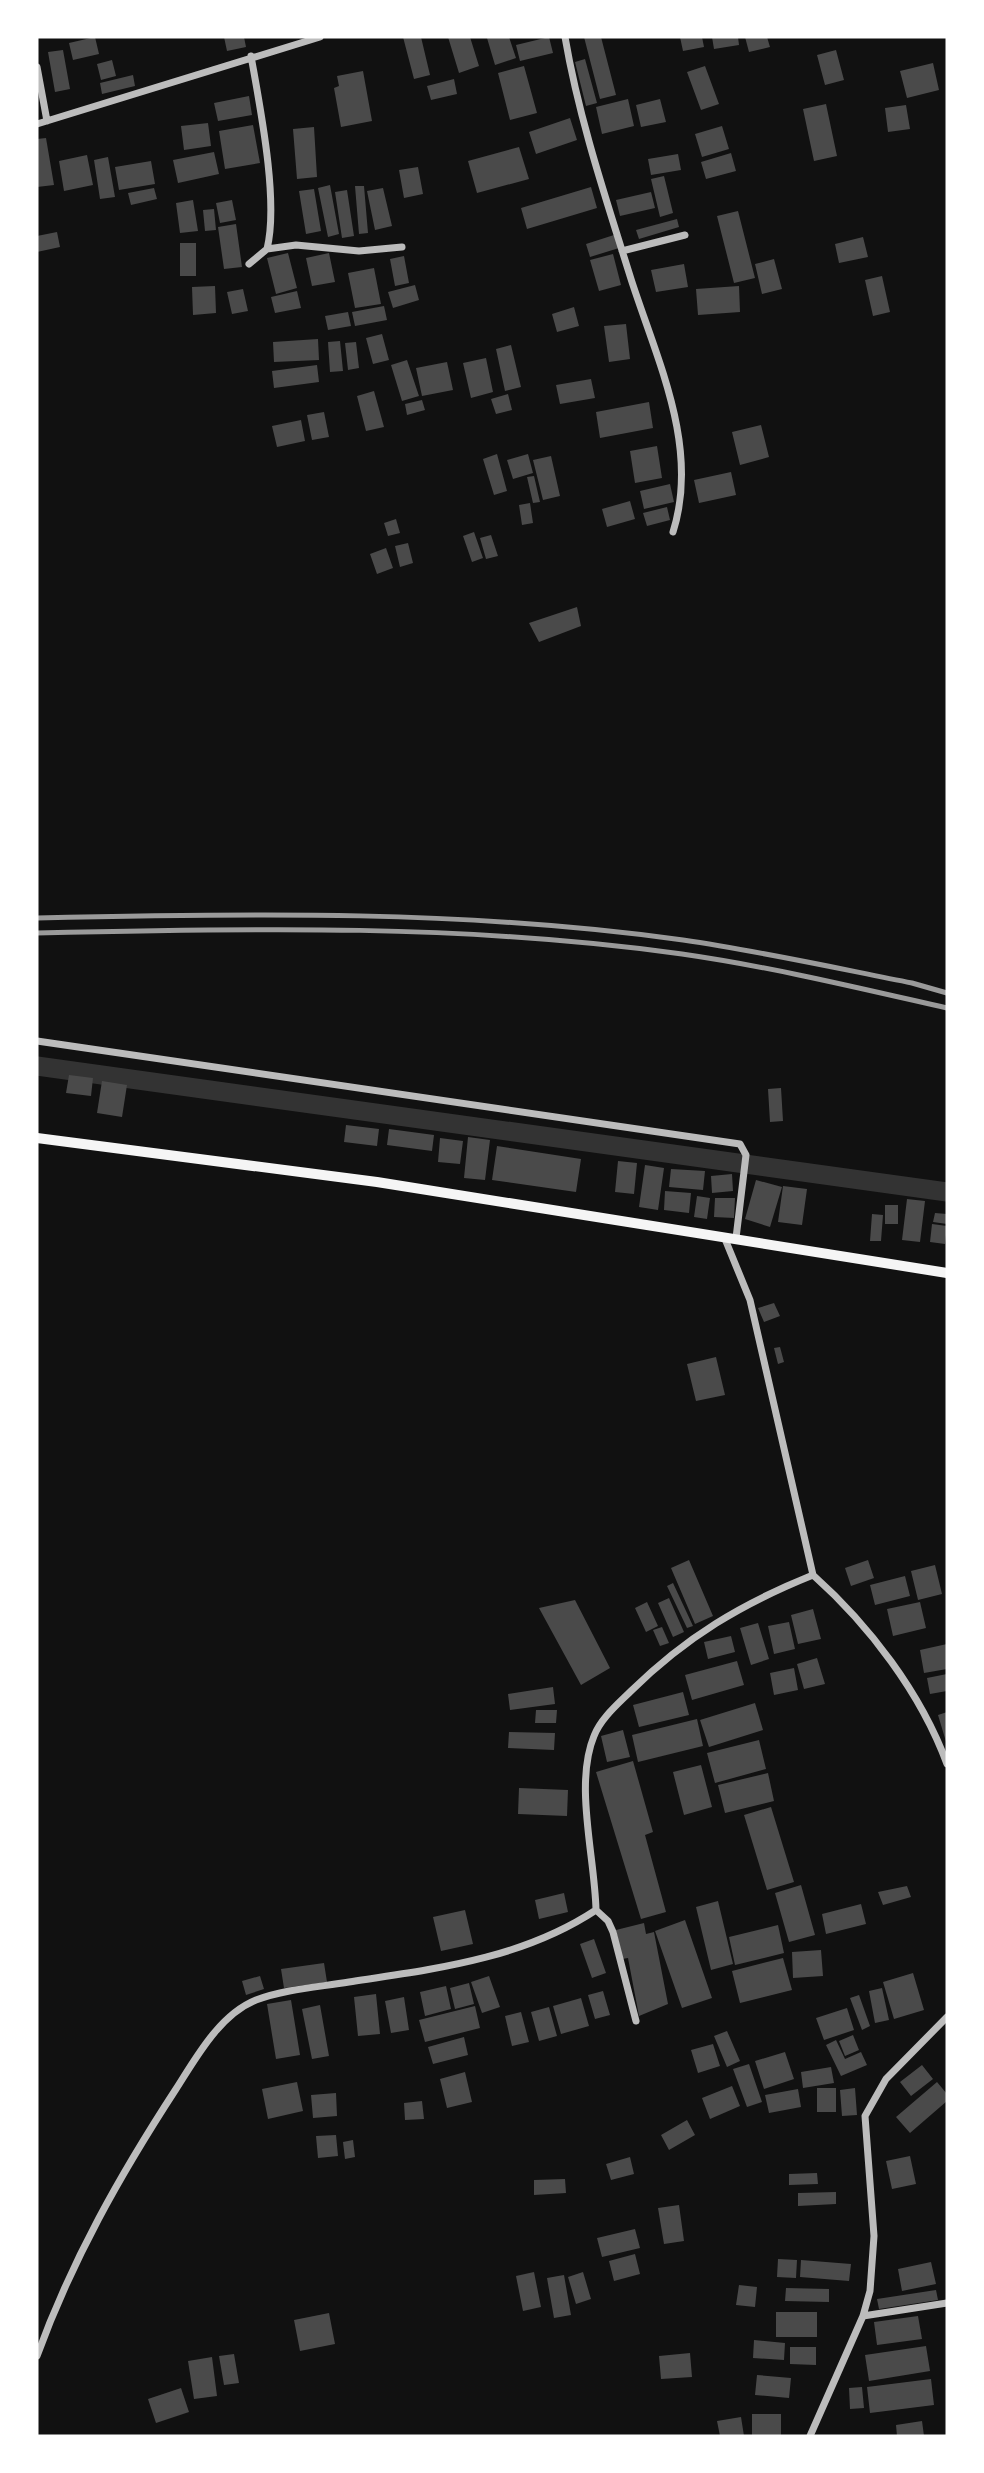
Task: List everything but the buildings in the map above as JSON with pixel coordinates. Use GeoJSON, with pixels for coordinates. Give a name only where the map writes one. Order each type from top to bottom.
{"type":"FeatureCollection","features":[{"type":"Feature","properties":{"kind":"main road"},"geometry":{"type":"LineString","coordinates":[[37,1138],[377,1182],[947,1273]]}},
{"type":"Feature","properties":{"kind":"street"},"geometry":{"type":"LineString","coordinates":[[37,124],[251,56],[320,37]]}},
{"type":"Feature","properties":{"kind":"street"},"geometry":{"type":"LineString","coordinates":[[565,37],[580,106],[622,251],[678,426],[683,472],[682,498],[673,533]]}},
{"type":"Feature","properties":{"kind":"street"},"geometry":{"type":"LineString","coordinates":[[251,56],[268,182],[270,219],[267,249]]}},
{"type":"Feature","properties":{"kind":"street"},"geometry":{"type":"LineString","coordinates":[[37,67],[47,121]]}},
{"type":"Feature","properties":{"kind":"street"},"geometry":{"type":"LineString","coordinates":[[622,251],[685,235]]}},
{"type":"Feature","properties":{"kind":"street"},"geometry":{"type":"LineString","coordinates":[[249,264],[267,249],[296,245],[359,251],[402,247]]}},
{"type":"Feature","properties":{"kind":"street"},"geometry":{"type":"LineString","coordinates":[[37,1041],[744,1146],[746,1155],[731,1238],[750,1300],[813,1575],[841,1600],[910,1689],[947,1764]]}},
{"type":"Feature","properties":{"kind":"street"},"geometry":{"type":"LineString","coordinates":[[635,2021],[613,1932],[608,1921],[596,1910],[586,1790],[593,1736],[607,1716],[652,1670],[712,1623],[813,1575]]}},
{"type":"Feature","properties":{"kind":"street"},"geometry":{"type":"LineString","coordinates":[[37,2356],[55,2307],[121,2173],[195,2059],[233,2014],[269,1996],[449,1966],[500,1954],[568,1927],[596,1910]]}},
{"type":"Feature","properties":{"kind":"street"},"geometry":{"type":"LineString","coordinates":[[810,2436],[863,2316],[870,2291],[874,2236],[865,2116],[886,2079],[947,2017]]}},
{"type":"Feature","properties":{"kind":"street"},"geometry":{"type":"LineString","coordinates":[[937,2029],[947,2032]]}},
{"type":"Feature","properties":{"kind":"street"},"geometry":{"type":"LineString","coordinates":[[863,2316],[947,2303]]}},
{"type":"Feature","properties":{"kind":"waterway"},"geometry":{"type":"LineString","coordinates":[[37,1066],[947,1192]]}},
{"type":"Feature","properties":{"kind":"railway"},"geometry":{"type":"LineString","coordinates":[[37,918],[279,915],[522,923],[712,944],[912,983],[947,993]]}},
{"type":"Feature","properties":{"kind":"railway"},"geometry":{"type":"LineString","coordinates":[[37,933],[360,930],[521,937],[602,944],[716,959],[947,1008]]}}]}
